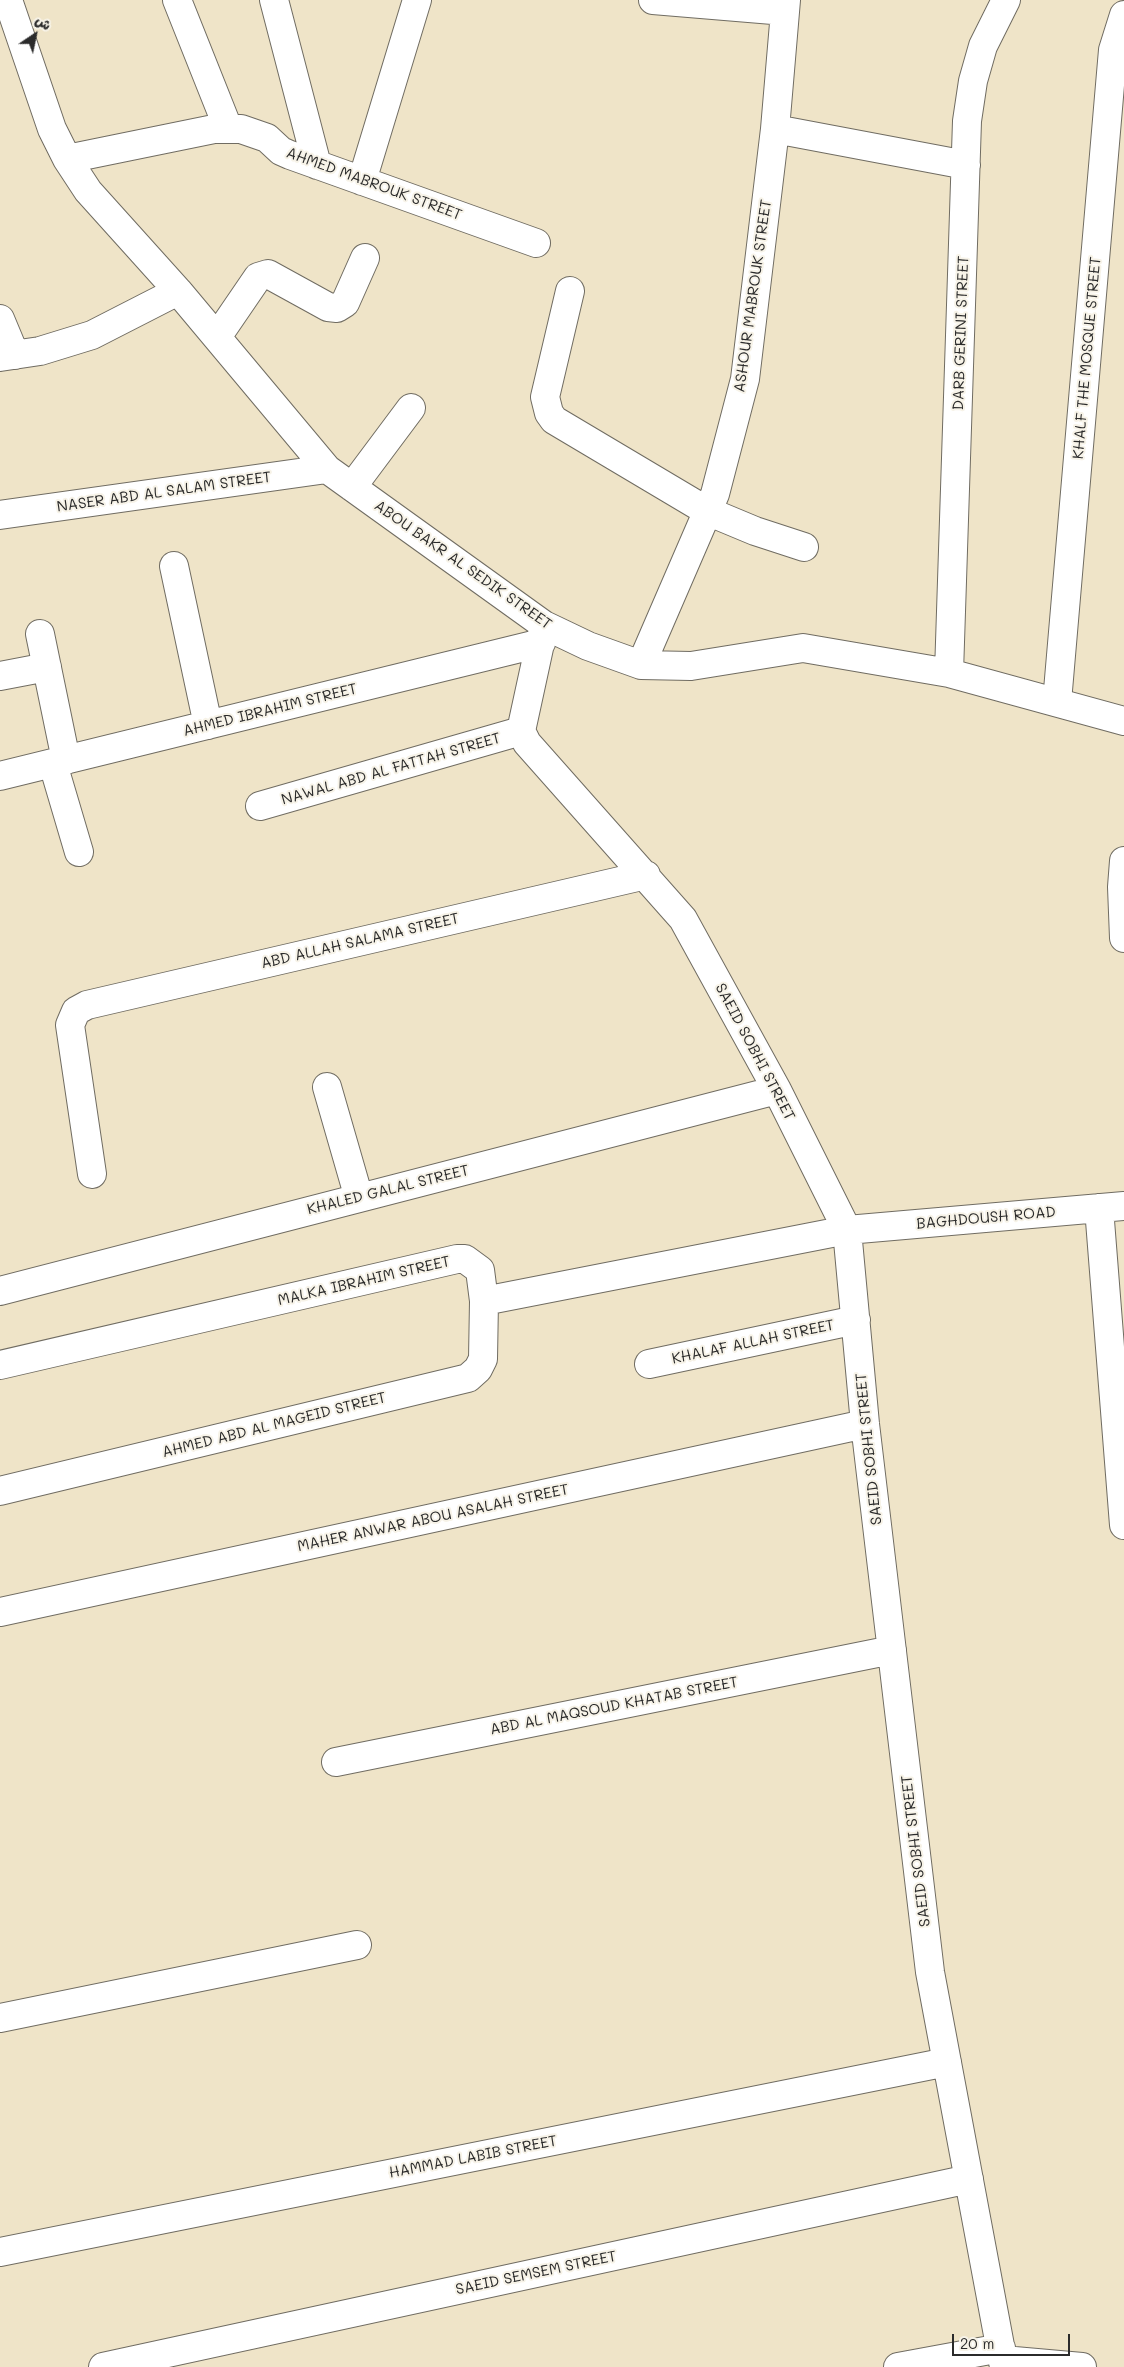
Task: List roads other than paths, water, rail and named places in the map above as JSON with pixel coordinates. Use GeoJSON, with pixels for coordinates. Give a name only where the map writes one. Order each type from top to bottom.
{"type":"FeatureCollection","features":[{"type":"Feature","properties":{"kind":"street","name":"ABOU BAKR AL SEDIK STREET"},"geometry":{"type":"LineString","coordinates":[[8,0],[12,41],[67,159],[88,191],[178,290],[327,469],[543,634],[588,646],[641,665],[691,666],[803,648],[949,673],[1124,721]]}},
{"type":"Feature","properties":{"kind":"street"},"geometry":{"type":"LineString","coordinates":[[177,0],[228,128]]}},
{"type":"Feature","properties":{"kind":"street"},"geometry":{"type":"LineString","coordinates":[[274,0],[317,165]]}},
{"type":"Feature","properties":{"kind":"street"},"geometry":{"type":"LineString","coordinates":[[362,181],[417,0]]}},
{"type":"Feature","properties":{"kind":"street"},"geometry":{"type":"LineString","coordinates":[[653,0],[785,6]]}},
{"type":"Feature","properties":{"kind":"street","name":"DARB GERINI STREET"},"geometry":{"type":"LineString","coordinates":[[949,673],[968,121],[973,81],[983,46],[1006,0]]}},
{"type":"Feature","properties":{"kind":"street","name":"ASHOUR MABROUK STREET"},"geometry":{"type":"LineString","coordinates":[[641,665],[715,494],[745,379],[775,129],[785,6]]}},
{"type":"Feature","properties":{"kind":"street","name":"KHALF THE MOSQUE STREET"},"geometry":{"type":"LineString","coordinates":[[1057,702],[1113,50],[1124,15]]}},
{"type":"Feature","properties":{"kind":"street","name":"AHMED MABROUK STREET"},"geometry":{"type":"LineString","coordinates":[[67,159],[228,128],[254,132],[267,138],[285,153],[536,243]]}},
{"type":"Feature","properties":{"kind":"street"},"geometry":{"type":"LineString","coordinates":[[775,129],[966,165]]}},
{"type":"Feature","properties":{"kind":"street"},"geometry":{"type":"LineString","coordinates":[[217,338],[258,277],[268,274],[328,307],[337,308],[345,303],[365,258]]}},
{"type":"Feature","properties":{"kind":"street"},"geometry":{"type":"LineString","coordinates":[[0,319],[8,356],[40,351],[92,335],[178,290]]}},
{"type":"Feature","properties":{"kind":"street"},"geometry":{"type":"LineString","coordinates":[[570,291],[545,397],[549,413],[561,425],[708,511],[755,531],[804,547]]}},
{"type":"Feature","properties":{"kind":"street"},"geometry":{"type":"LineString","coordinates":[[352,487],[411,408]]}},
{"type":"Feature","properties":{"kind":"street","name":"NASER ABD AL SALAM STREET"},"geometry":{"type":"LineString","coordinates":[[0,515],[327,469]]}},
{"type":"Feature","properties":{"kind":"street"},"geometry":{"type":"LineString","coordinates":[[174,566],[208,725]]}},
{"type":"Feature","properties":{"kind":"street"},"geometry":{"type":"LineString","coordinates":[[40,634],[47,667],[59,762],[79,852]]}},
{"type":"Feature","properties":{"kind":"street"},"geometry":{"type":"LineString","coordinates":[[521,731],[543,634]]}},
{"type":"Feature","properties":{"kind":"street","name":"AHMED IBRAHIM STREET"},"geometry":{"type":"LineString","coordinates":[[0,776],[208,725],[543,634]]}},
{"type":"Feature","properties":{"kind":"street"},"geometry":{"type":"LineString","coordinates":[[0,676],[47,667]]}},
{"type":"Feature","properties":{"kind":"street","name":"NAWAL ABD AL FATTAH STREET"},"geometry":{"type":"LineString","coordinates":[[260,806],[521,731]]}},
{"type":"Feature","properties":{"kind":"street","name":"SAEID SOBHI STREET"},"geometry":{"type":"LineString","coordinates":[[521,731],[527,743],[683,919],[777,1090],[847,1230],[866,1424],[930,1972],[1003,2358]]}},
{"type":"Feature","properties":{"kind":"street"},"geometry":{"type":"LineString","coordinates":[[1124,861],[1122,887],[1124,938]]}},
{"type":"Feature","properties":{"kind":"street","name":"ABD ALLAH SALAMA STREET"},"geometry":{"type":"LineString","coordinates":[[92,1174],[70,1025],[76,1011],[87,1005],[646,875]]}},
{"type":"Feature","properties":{"kind":"street"},"geometry":{"type":"LineString","coordinates":[[327,1087],[359,1198]]}},
{"type":"Feature","properties":{"kind":"street","name":"KHALED GALAL STREET"},"geometry":{"type":"LineString","coordinates":[[0,1291],[777,1090]]}},
{"type":"Feature","properties":{"kind":"street"},"geometry":{"type":"LineString","coordinates":[[1112,1207],[1124,1525]]}},
{"type":"Feature","properties":{"kind":"street","name":"BAGHDOUSH ROAD"},"geometry":{"type":"LineString","coordinates":[[847,1230],[1112,1207]]}},
{"type":"Feature","properties":{"kind":"street"},"geometry":{"type":"LineString","coordinates":[[484,1301],[847,1230]]}},
{"type":"Feature","properties":{"kind":"street","name":"MALKA IBRAHIM STREET"},"geometry":{"type":"LineString","coordinates":[[0,1365],[456,1259],[465,1258],[480,1270],[484,1301]]}},
{"type":"Feature","properties":{"kind":"street","name":"AHMED ABD AL MAGEID STREET"},"geometry":{"type":"LineString","coordinates":[[0,1491],[468,1378],[478,1369],[483,1359],[484,1301]]}},
{"type":"Feature","properties":{"kind":"street","name":"KHALAF ALLAH STREET"},"geometry":{"type":"LineString","coordinates":[[649,1364],[856,1320]]}},
{"type":"Feature","properties":{"kind":"street","name":"MAHER ANWAR ABOU ASALAH STREET"},"geometry":{"type":"LineString","coordinates":[[0,1612],[866,1424]]}},
{"type":"Feature","properties":{"kind":"street","name":"ABD AL MAQSOUD KHATAB STREET"},"geometry":{"type":"LineString","coordinates":[[336,1762],[892,1650]]}},
{"type":"Feature","properties":{"kind":"street"},"geometry":{"type":"LineString","coordinates":[[0,2018],[357,1945]]}},
{"type":"Feature","properties":{"kind":"street","name":"HAMMAD LABIB STREET"},"geometry":{"type":"LineString","coordinates":[[0,2252],[947,2062]]}},
{"type":"Feature","properties":{"kind":"street","name":"SAEID SEMSEM STREET"},"geometry":{"type":"LineString","coordinates":[[103,2367],[969,2179]]}},
{"type":"Feature","properties":{"kind":"street"},"geometry":{"type":"LineString","coordinates":[[898,2367],[1003,2358],[1082,2367]]}}]}
